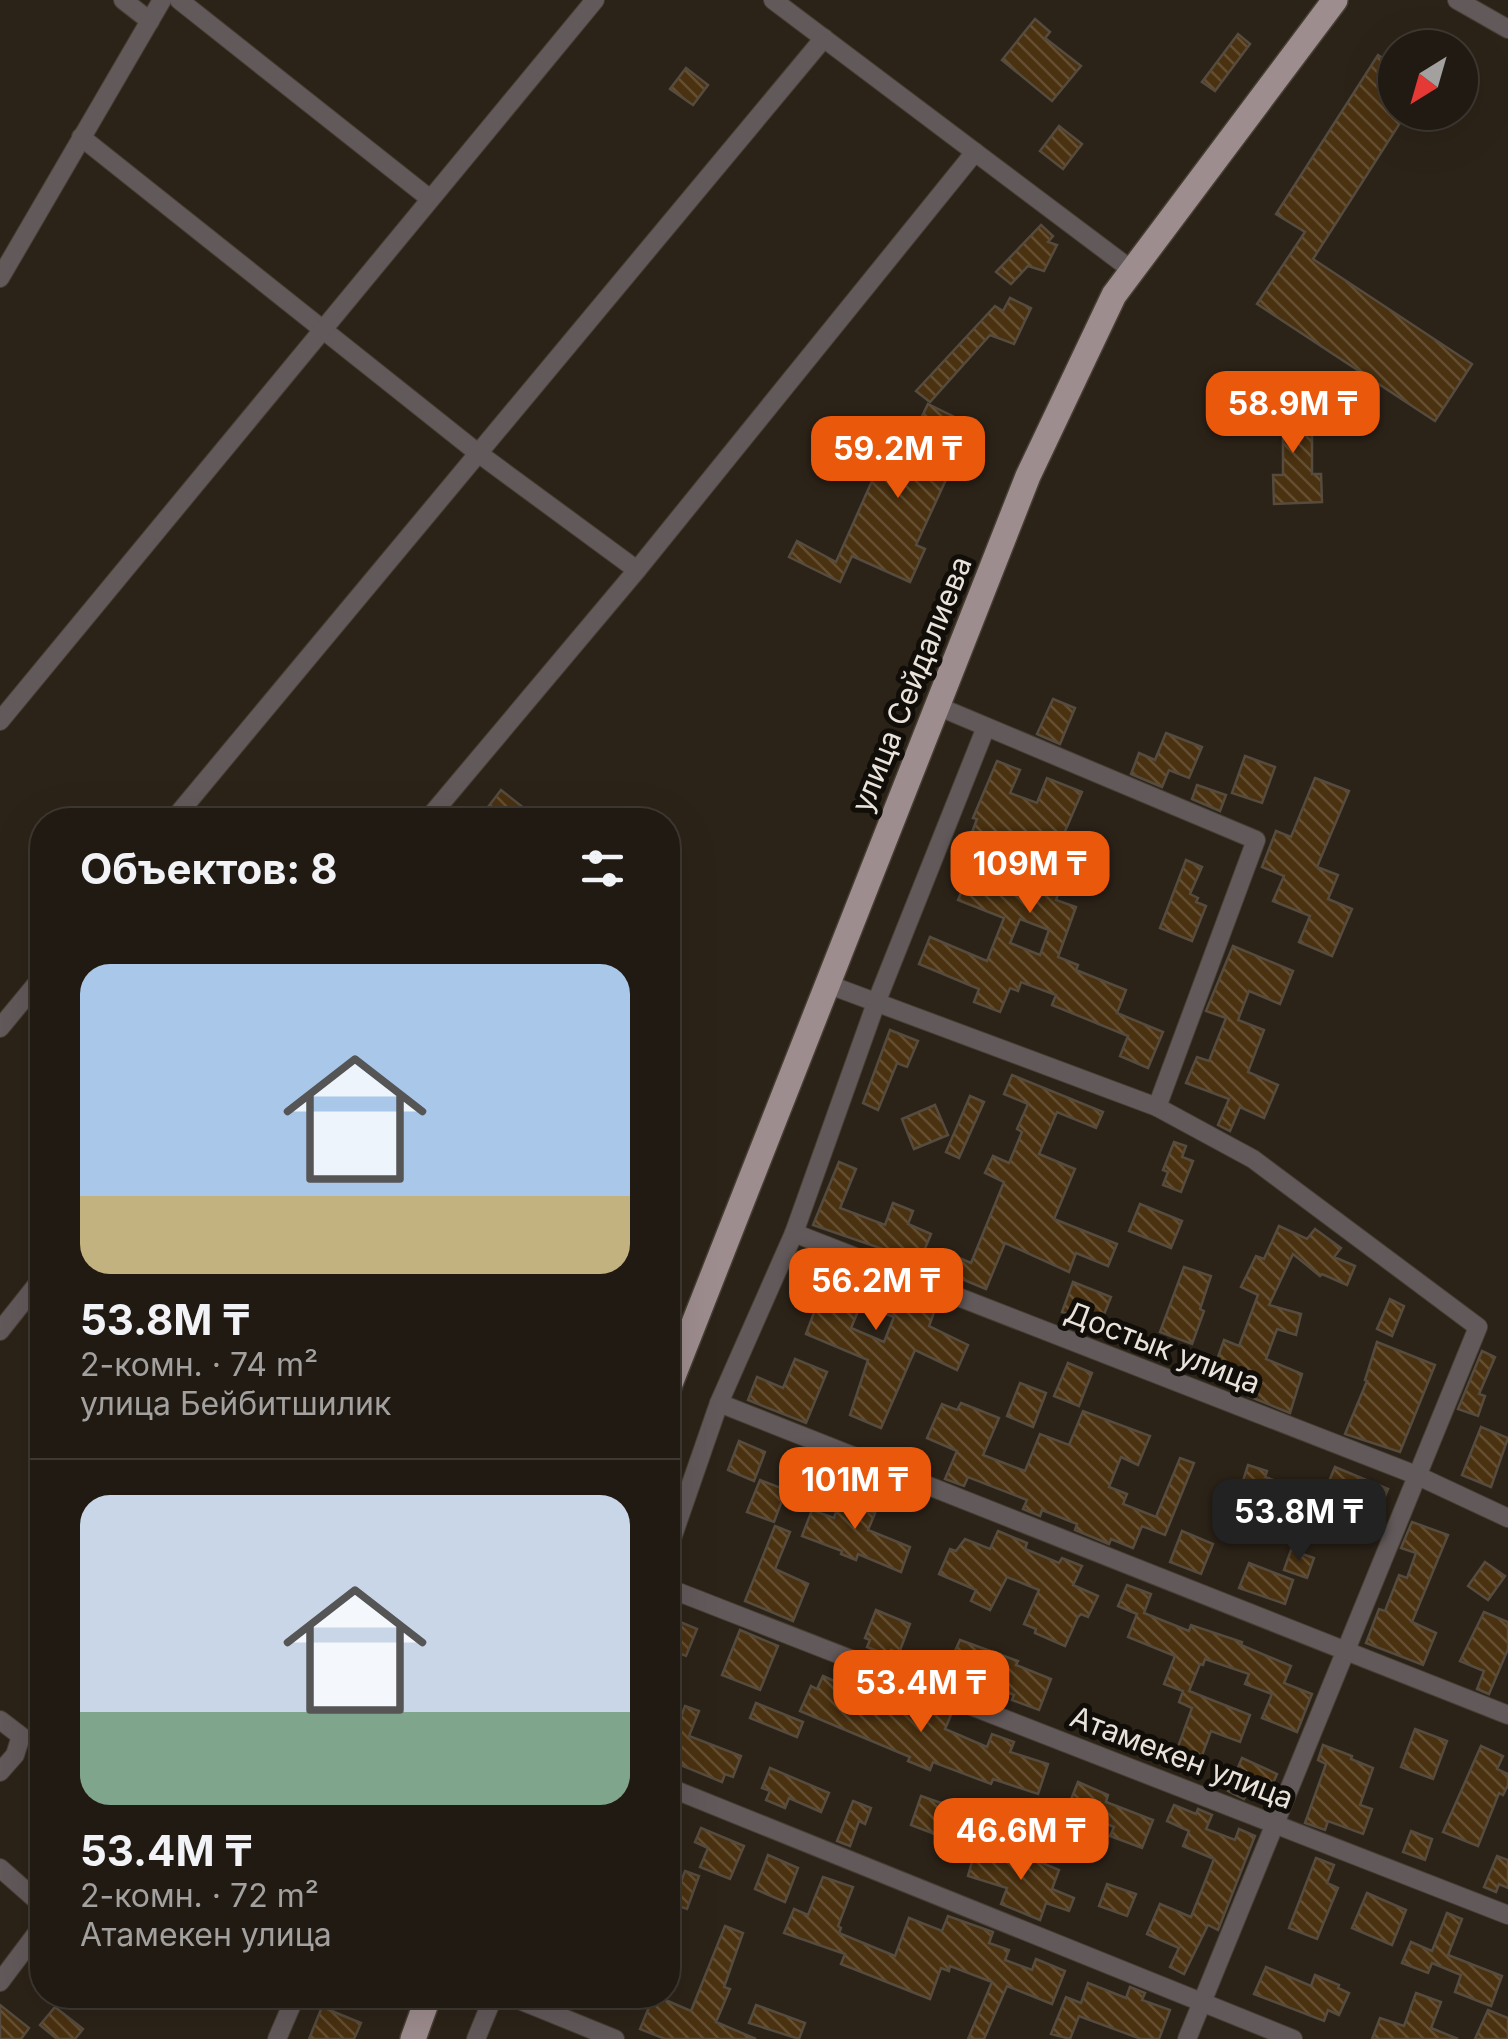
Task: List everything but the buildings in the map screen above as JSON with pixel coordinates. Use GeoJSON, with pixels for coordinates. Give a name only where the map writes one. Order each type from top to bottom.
{"type":"FeatureCollection","features":[{"type":"Feature","properties":{"kind":"main road","name":"улица Сейдалиева"},"geometry":{"type":"LineString","coordinates":[[680,1358],[1028,476],[1114,296],[1335,0]]}},
{"type":"Feature","properties":{"kind":"main road"},"geometry":{"type":"LineString","coordinates":[[413,2039],[424,2008]]}},
{"type":"Feature","properties":{"kind":"street"},"geometry":{"type":"LineString","coordinates":[[122,0],[150,21]]}},
{"type":"Feature","properties":{"kind":"street"},"geometry":{"type":"LineString","coordinates":[[0,278],[162,0]]}},
{"type":"Feature","properties":{"kind":"street"},"geometry":{"type":"LineString","coordinates":[[179,0],[429,198]]}},
{"type":"Feature","properties":{"kind":"street"},"geometry":{"type":"LineString","coordinates":[[0,721],[595,0]]}},
{"type":"Feature","properties":{"kind":"street"},"geometry":{"type":"LineString","coordinates":[[773,0],[1133,271]]}},
{"type":"Feature","properties":{"kind":"street"},"geometry":{"type":"LineString","coordinates":[[1457,0],[1508,29]]}},
{"type":"Feature","properties":{"kind":"street"},"geometry":{"type":"LineString","coordinates":[[183,808],[824,38]]}},
{"type":"Feature","properties":{"kind":"street"},"geometry":{"type":"LineString","coordinates":[[81,137],[478,453],[636,570]]}},
{"type":"Feature","properties":{"kind":"street"},"geometry":{"type":"LineString","coordinates":[[436,808],[636,570],[975,152]]}},
{"type":"Feature","properties":{"kind":"street"},"geometry":{"type":"LineString","coordinates":[[937,706],[1256,840],[1157,1107]]}},
{"type":"Feature","properties":{"kind":"street"},"geometry":{"type":"LineString","coordinates":[[680,1515],[719,1403],[794,1233],[876,1003],[986,727]]}},
{"type":"Feature","properties":{"kind":"street"},"geometry":{"type":"LineString","coordinates":[[827,984],[1157,1107],[1253,1159],[1478,1327],[1187,2039]]}},
{"type":"Feature","properties":{"kind":"street"},"geometry":{"type":"LineString","coordinates":[[0,1028],[30,991]]}},
{"type":"Feature","properties":{"kind":"street","name":"Достык улица"},"geometry":{"type":"LineString","coordinates":[[794,1233],[1416,1476],[1508,1518]]}},
{"type":"Feature","properties":{"kind":"street"},"geometry":{"type":"LineString","coordinates":[[0,1331],[30,1293]]}},
{"type":"Feature","properties":{"kind":"street"},"geometry":{"type":"LineString","coordinates":[[719,1403],[1508,1715]]}},
{"type":"Feature","properties":{"kind":"street","name":"Атамекен улица"},"geometry":{"type":"LineString","coordinates":[[680,1593],[1508,1915]]}},
{"type":"Feature","properties":{"kind":"street"},"geometry":{"type":"LineString","coordinates":[[0,1720],[21,1736],[16,1754],[0,1772]]}},
{"type":"Feature","properties":{"kind":"street"},"geometry":{"type":"LineString","coordinates":[[680,1792],[1293,2039]]}},
{"type":"Feature","properties":{"kind":"street"},"geometry":{"type":"LineString","coordinates":[[0,1868],[30,1894]]}},
{"type":"Feature","properties":{"kind":"street"},"geometry":{"type":"LineString","coordinates":[[0,1982],[30,1942]]}},
{"type":"Feature","properties":{"kind":"street"},"geometry":{"type":"LineString","coordinates":[[276,2039],[290,2008]]}},
{"type":"Feature","properties":{"kind":"street"},"geometry":{"type":"LineString","coordinates":[[476,2039],[489,2008]]}},
{"type":"Feature","properties":{"kind":"street"},"geometry":{"type":"LineString","coordinates":[[539,2008],[615,2039]]}}]}
